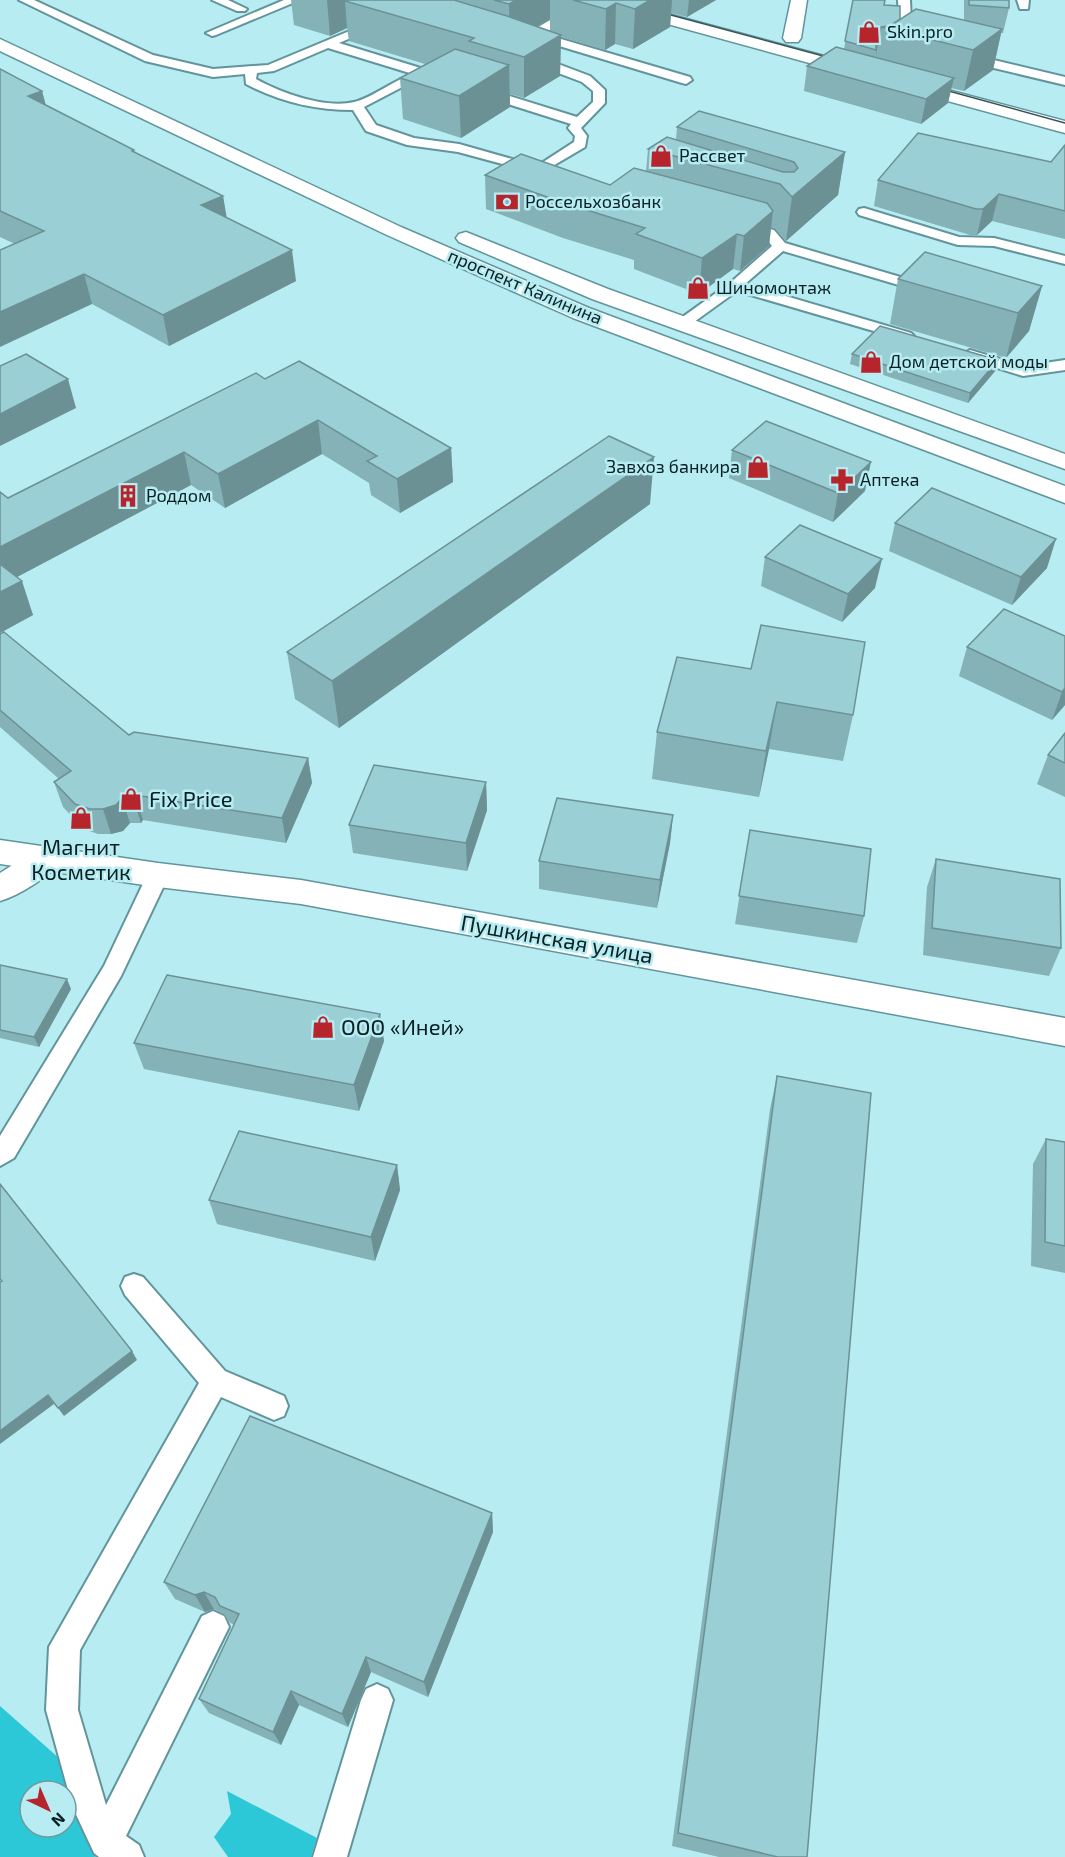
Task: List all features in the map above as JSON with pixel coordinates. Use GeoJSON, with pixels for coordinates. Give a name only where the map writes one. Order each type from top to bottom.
{"type":"FeatureCollection","features":[{"type":"Feature","properties":{"kind":"main road"},"geometry":{"type":"LineString","coordinates":[[598,0],[1065,114]]}},
{"type":"Feature","properties":{"kind":"main road"},"geometry":{"type":"LineString","coordinates":[[649,0],[792,38],[888,72],[1065,127]]}},
{"type":"Feature","properties":{"kind":"main road"},"geometry":{"type":"LineString","coordinates":[[792,38],[800,0]]}},
{"type":"Feature","properties":{"kind":"main road"},"geometry":{"type":"LineString","coordinates":[[0,25],[250,141]]}},
{"type":"Feature","properties":{"kind":"main road","name":"проспект Калинина"},"geometry":{"type":"LineString","coordinates":[[0,44],[394,231],[582,313],[1065,495]]}},
{"type":"Feature","properties":{"kind":"main road","name":"проспект Калинина"},"geometry":{"type":"LineString","coordinates":[[449,230],[600,294],[1065,462]]}},
{"type":"Feature","properties":{"kind":"main road","name":"Пушкинская улица"},"geometry":{"type":"LineString","coordinates":[[0,852],[158,875],[301,892],[1065,1032]]}},
{"type":"Feature","properties":{"kind":"main road"},"geometry":{"type":"LineString","coordinates":[[0,890],[47,858]]}},
{"type":"Feature","properties":{"kind":"lane"},"geometry":{"type":"LineString","coordinates":[[25,0],[149,58],[213,73],[270,68],[383,20]]}},
{"type":"Feature","properties":{"kind":"lane"},"geometry":{"type":"LineString","coordinates":[[218,0],[241,9]]}},
{"type":"Feature","properties":{"kind":"lane"},"geometry":{"type":"LineString","coordinates":[[212,33],[294,0]]}},
{"type":"Feature","properties":{"kind":"lane"},"geometry":{"type":"LineString","coordinates":[[357,106],[371,128],[412,142],[459,148],[510,164],[539,170],[580,144],[581,136],[574,128],[599,103],[600,90],[578,75],[507,49],[598,0]]}},
{"type":"Feature","properties":{"kind":"lane"},"geometry":{"type":"LineString","coordinates":[[904,0],[907,46]]}},
{"type":"Feature","properties":{"kind":"lane"},"geometry":{"type":"LineString","coordinates":[[43,8],[60,3]]}},
{"type":"Feature","properties":{"kind":"lane"},"geometry":{"type":"LineString","coordinates":[[534,35],[686,80]]}},
{"type":"Feature","properties":{"kind":"lane"},"geometry":{"type":"LineString","coordinates":[[328,44],[445,80]]}},
{"type":"Feature","properties":{"kind":"lane"},"geometry":{"type":"LineString","coordinates":[[951,54],[1065,81]]}},
{"type":"Feature","properties":{"kind":"lane"},"geometry":{"type":"LineString","coordinates":[[251,70],[250,81],[272,94],[321,107],[357,106],[423,73]]}},
{"type":"Feature","properties":{"kind":"lane"},"geometry":{"type":"LineString","coordinates":[[468,87],[579,122]]}},
{"type":"Feature","properties":{"kind":"lane"},"geometry":{"type":"LineString","coordinates":[[864,212],[958,241],[994,242],[1065,260]]}},
{"type":"Feature","properties":{"kind":"lane"},"geometry":{"type":"LineString","coordinates":[[724,220],[769,233],[780,246],[935,292]]}},
{"type":"Feature","properties":{"kind":"lane"},"geometry":{"type":"LineString","coordinates":[[682,324],[735,286],[780,246]]}},
{"type":"Feature","properties":{"kind":"lane"},"geometry":{"type":"LineString","coordinates":[[735,286],[923,341]]}},
{"type":"Feature","properties":{"kind":"lane"},"geometry":{"type":"LineString","coordinates":[[957,351],[1023,370],[1065,365]]}},
{"type":"Feature","properties":{"kind":"lane"},"geometry":{"type":"LineString","coordinates":[[0,1155],[113,970],[158,875]]}},
{"type":"Feature","properties":{"kind":"lane"},"geometry":{"type":"LineString","coordinates":[[134,1286],[215,1381],[274,1406]]}},
{"type":"Feature","properties":{"kind":"lane"},"geometry":{"type":"LineString","coordinates":[[117,1849],[90,1808],[62,1710],[65,1647],[215,1381]]}},
{"type":"Feature","properties":{"kind":"lane"},"geometry":{"type":"LineString","coordinates":[[117,1849],[213,1627]]}},
{"type":"Feature","properties":{"kind":"lane"},"geometry":{"type":"LineString","coordinates":[[330,1857],[376,1700]]}},
{"type":"Feature","properties":{"kind":"shaded area"},"geometry":{"type":"Polygon","coordinates":[[[0,1706],[60,1759],[67,1779],[18,1779],[18,1839],[78,1839],[78,1809],[95,1857],[0,1857],[0,1706]]]}},
{"type":"Feature","properties":{"kind":"shaded area"},"geometry":{"type":"Polygon","coordinates":[[[227,1791],[317,1838],[311,1857],[228,1857],[214,1837],[231,1814],[227,1791]]]}},
{"type":"Feature","properties":{"kind":"building"},"geometry":{"type":"Polygon","coordinates":[[[454,0],[561,35],[524,57],[469,41],[474,38],[345,1],[454,0]]]}},
{"type":"Feature","properties":{"kind":"building"},"geometry":{"type":"Polygon","coordinates":[[[494,0],[516,0],[509,4],[494,0]]]}},
{"type":"Feature","properties":{"kind":"building"},"geometry":{"type":"Polygon","coordinates":[[[573,0],[650,0],[635,9],[616,3],[606,9],[573,0]]]}},
{"type":"Feature","properties":{"kind":"building"},"geometry":{"type":"Polygon","coordinates":[[[853,0],[885,0],[884,5],[900,6],[900,19],[890,26],[881,27],[879,38],[876,40],[876,50],[845,41],[853,0]]]}},
{"type":"Feature","properties":{"kind":"building"},"geometry":{"type":"Polygon","coordinates":[[[969,0],[1009,0],[1009,8],[969,5],[969,0]]]}},
{"type":"Feature","properties":{"kind":"building"},"geometry":{"type":"Polygon","coordinates":[[[916,9],[1002,29],[973,50],[881,27],[890,26],[916,9]]]}},
{"type":"Feature","properties":{"kind":"building"},"geometry":{"type":"Polygon","coordinates":[[[836,47],[954,78],[926,99],[807,66],[836,47]]]}},
{"type":"Feature","properties":{"kind":"building"},"geometry":{"type":"Polygon","coordinates":[[[455,49],[509,65],[459,96],[400,78],[455,49]]]}},
{"type":"Feature","properties":{"kind":"building"},"geometry":{"type":"Polygon","coordinates":[[[0,69],[42,91],[28,96],[223,196],[201,205],[292,250],[163,315],[84,274],[0,312],[0,250],[44,231],[0,211],[0,69]]]}},
{"type":"Feature","properties":{"kind":"building"},"geometry":{"type":"Polygon","coordinates":[[[699,111],[845,152],[792,197],[780,184],[648,149],[667,137],[783,172],[794,172],[798,168],[794,162],[677,127],[699,111]]]}},
{"type":"Feature","properties":{"kind":"building"},"geometry":{"type":"Polygon","coordinates":[[[918,133],[1051,162],[1065,145],[1065,211],[999,194],[983,209],[976,209],[878,180],[918,133]]]}},
{"type":"Feature","properties":{"kind":"building"},"geometry":{"type":"Polygon","coordinates":[[[521,154],[610,185],[634,168],[767,203],[773,211],[744,236],[737,234],[702,258],[636,234],[645,228],[485,175],[521,154]]]}},
{"type":"Feature","properties":{"kind":"building"},"geometry":{"type":"Polygon","coordinates":[[[925,252],[1042,286],[1018,313],[898,279],[925,252]]]}},
{"type":"Feature","properties":{"kind":"building"},"geometry":{"type":"Polygon","coordinates":[[[880,326],[998,360],[970,393],[852,354],[880,326]]]}},
{"type":"Feature","properties":{"kind":"building"},"geometry":{"type":"Polygon","coordinates":[[[26,354],[68,379],[0,414],[0,366],[26,354]]]}},
{"type":"Feature","properties":{"kind":"building"},"geometry":{"type":"Polygon","coordinates":[[[299,361],[451,448],[397,479],[367,461],[377,456],[318,420],[218,474],[184,452],[0,547],[0,492],[8,498],[256,373],[265,379],[299,361]]]}},
{"type":"Feature","properties":{"kind":"building"},"geometry":{"type":"Polygon","coordinates":[[[766,421],[871,462],[838,493],[732,450],[766,421]]]}},
{"type":"Feature","properties":{"kind":"building"},"geometry":{"type":"Polygon","coordinates":[[[609,436],[654,457],[332,681],[287,652],[609,436]]]}},
{"type":"Feature","properties":{"kind":"building"},"geometry":{"type":"Polygon","coordinates":[[[932,488],[1056,539],[1021,577],[895,523],[932,488]]]}},
{"type":"Feature","properties":{"kind":"building"},"geometry":{"type":"Polygon","coordinates":[[[800,525],[882,559],[848,594],[765,557],[800,525]]]}},
{"type":"Feature","properties":{"kind":"building"},"geometry":{"type":"Polygon","coordinates":[[[0,564],[22,581],[0,592],[0,564]]]}},
{"type":"Feature","properties":{"kind":"building"},"geometry":{"type":"Polygon","coordinates":[[[1004,609],[1065,636],[1065,688],[1062,692],[967,647],[1004,609]]]}},
{"type":"Feature","properties":{"kind":"building"},"geometry":{"type":"Polygon","coordinates":[[[761,625],[865,642],[853,715],[777,702],[766,751],[657,732],[677,657],[751,669],[761,625]]]}},
{"type":"Feature","properties":{"kind":"building"},"geometry":{"type":"Polygon","coordinates":[[[4,632],[129,735],[134,732],[308,758],[282,818],[135,795],[133,798],[122,798],[116,805],[103,809],[90,809],[75,804],[54,782],[71,771],[0,710],[0,634],[4,632]]]}},
{"type":"Feature","properties":{"kind":"building"},"geometry":{"type":"Polygon","coordinates":[[[1065,733],[1065,763],[1048,755],[1065,733]]]}},
{"type":"Feature","properties":{"kind":"building"},"geometry":{"type":"Polygon","coordinates":[[[374,765],[486,782],[466,843],[349,825],[374,765]]]}},
{"type":"Feature","properties":{"kind":"building"},"geometry":{"type":"Polygon","coordinates":[[[557,798],[673,815],[660,880],[539,861],[557,798]]]}},
{"type":"Feature","properties":{"kind":"building"},"geometry":{"type":"Polygon","coordinates":[[[750,830],[871,849],[864,916],[739,896],[750,830]]]}},
{"type":"Feature","properties":{"kind":"building"},"geometry":{"type":"Polygon","coordinates":[[[936,859],[1060,879],[1061,948],[932,928],[936,859]]]}},
{"type":"Feature","properties":{"kind":"building"},"geometry":{"type":"Polygon","coordinates":[[[0,965],[67,979],[34,1037],[0,1030],[0,965]]]}},
{"type":"Feature","properties":{"kind":"building"},"geometry":{"type":"Polygon","coordinates":[[[167,975],[380,1014],[354,1085],[134,1043],[167,975]]]}},
{"type":"Feature","properties":{"kind":"building"},"geometry":{"type":"Polygon","coordinates":[[[777,1076],[871,1093],[807,1857],[778,1857],[678,1833],[777,1076]]]}},
{"type":"Feature","properties":{"kind":"building"},"geometry":{"type":"Polygon","coordinates":[[[239,1131],[397,1165],[371,1237],[209,1200],[239,1131]]]}},
{"type":"Feature","properties":{"kind":"building"},"geometry":{"type":"Polygon","coordinates":[[[1046,1139],[1065,1142],[1065,1246],[1045,1242],[1046,1139]]]}},
{"type":"Feature","properties":{"kind":"building"},"geometry":{"type":"Polygon","coordinates":[[[0,1184],[132,1351],[58,1408],[48,1395],[0,1431],[0,1282],[2,1281],[0,1279],[0,1184]]]}},
{"type":"Feature","properties":{"kind":"building"},"geometry":{"type":"Polygon","coordinates":[[[250,1416],[492,1513],[424,1682],[366,1657],[342,1714],[291,1691],[273,1732],[199,1699],[239,1614],[220,1606],[215,1597],[204,1592],[195,1595],[164,1582],[250,1416]]]}},
{"type":"Feature","properties":{"kind":"tram line"},"geometry":{"type":"LineString","coordinates":[[656,11],[838,60]]}},
{"type":"Feature","properties":{"kind":"tram line"},"geometry":{"type":"LineString","coordinates":[[934,87],[1065,123]]}},
{"type":"Feature","properties":{"kind":"place","name":"Skin.pro"},"geometry":{"type":"Point","coordinates":[869,32]}},
{"type":"Feature","properties":{"kind":"place","name":"Рассвет"},"geometry":{"type":"Point","coordinates":[661,156]}},
{"type":"Feature","properties":{"kind":"place","name":"Россельхозбанк"},"geometry":{"type":"Point","coordinates":[507,202]}},
{"type":"Feature","properties":{"kind":"place","name":"Шиномонтаж"},"geometry":{"type":"Point","coordinates":[698,288]}},
{"type":"Feature","properties":{"kind":"place","name":"Дом детской моды"},"geometry":{"type":"Point","coordinates":[871,362]}},
{"type":"Feature","properties":{"kind":"place","name":"Завхоз банкира"},"geometry":{"type":"Point","coordinates":[758,467]}},
{"type":"Feature","properties":{"kind":"place","name":"Аптека"},"geometry":{"type":"Point","coordinates":[842,480]}},
{"type":"Feature","properties":{"kind":"place","name":"Роддом"},"geometry":{"type":"Point","coordinates":[128,496]}},
{"type":"Feature","properties":{"kind":"place","name":"Fix Price"},"geometry":{"type":"Point","coordinates":[131,799]}},
{"type":"Feature","properties":{"kind":"place","name":"Магнит Косметик"},"geometry":{"type":"Point","coordinates":[81,818]}},
{"type":"Feature","properties":{"kind":"place","name":"ООО «Иней»"},"geometry":{"type":"Point","coordinates":[323,1027]}}]}
